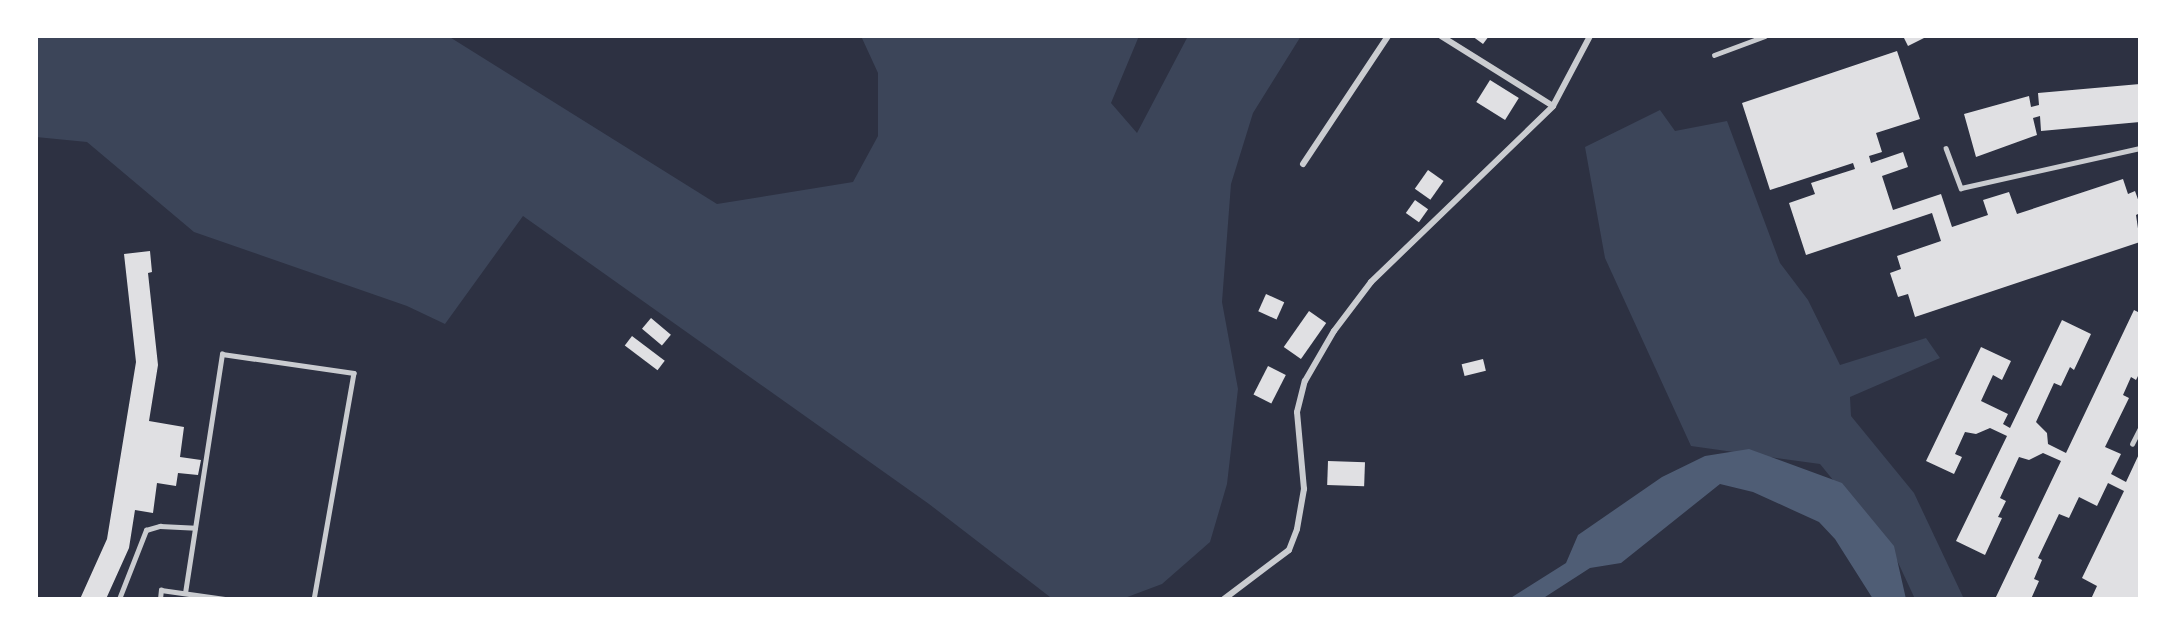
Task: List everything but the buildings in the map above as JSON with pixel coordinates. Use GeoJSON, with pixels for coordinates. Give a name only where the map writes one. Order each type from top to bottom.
{"type":"FeatureCollection","features":[{"type":"Feature","properties":{"kind":"street"},"geometry":{"type":"LineString","coordinates":[[1303,164],[1388,36]]}},
{"type":"Feature","properties":{"kind":"street"},"geometry":{"type":"LineString","coordinates":[[1441,36],[1553,106]]}},
{"type":"Feature","properties":{"kind":"street"},"geometry":{"type":"LineString","coordinates":[[1224,599],[1289,550],[1304,489],[1297,412],[1305,381],[1334,331],[1371,282],[1553,106],[1590,36]]}},
{"type":"Feature","properties":{"kind":"lane"},"geometry":{"type":"LineString","coordinates":[[1714,55],[1765,36]]}},
{"type":"Feature","properties":{"kind":"lane"},"geometry":{"type":"LineString","coordinates":[[1946,148],[1961,188],[2140,148]]}},
{"type":"Feature","properties":{"kind":"lane"},"geometry":{"type":"LineString","coordinates":[[185,593],[222,354],[354,373],[314,599]]}},
{"type":"Feature","properties":{"kind":"lane"},"geometry":{"type":"LineString","coordinates":[[2132,444],[2140,428]]}},
{"type":"Feature","properties":{"kind":"lane"},"geometry":{"type":"LineString","coordinates":[[119,599],[146,530],[160,525],[195,528]]}},
{"type":"Feature","properties":{"kind":"lane"},"geometry":{"type":"LineString","coordinates":[[160,599],[161,590],[224,599]]}},
{"type":"Feature","properties":{"kind":"shaded area"},"geometry":{"type":"Polygon","coordinates":[[[36,36],[448,36],[717,204],[853,182],[878,136],[878,73],[861,36],[1139,36],[1111,103],[1137,133],[1188,36],[1301,36],[1253,113],[1231,184],[1222,302],[1238,389],[1227,484],[1210,542],[1162,584],[1122,599],[1050,597],[929,504],[523,216],[445,324],[407,306],[194,232],[87,142],[36,137],[36,36]]]}},
{"type":"Feature","properties":{"kind":"shaded area"},"geometry":{"type":"Polygon","coordinates":[[[1660,110],[1675,131],[1727,121],[1780,263],[1808,300],[1840,365],[1926,338],[1940,358],[1850,397],[1851,416],[1914,493],[1964,599],[1915,599],[1895,556],[1820,464],[1691,446],[1605,258],[1585,147],[1660,110]]]}},
{"type":"Feature","properties":{"kind":"shaded area"},"geometry":{"type":"Polygon","coordinates":[[[1749,449],[1842,483],[1894,546],[1906,599],[1873,599],[1835,539],[1819,522],[1753,492],[1720,484],[1621,563],[1590,568],[1542,599],[1509,599],[1566,563],[1578,535],[1662,477],[1705,456],[1749,449]]]}}]}
